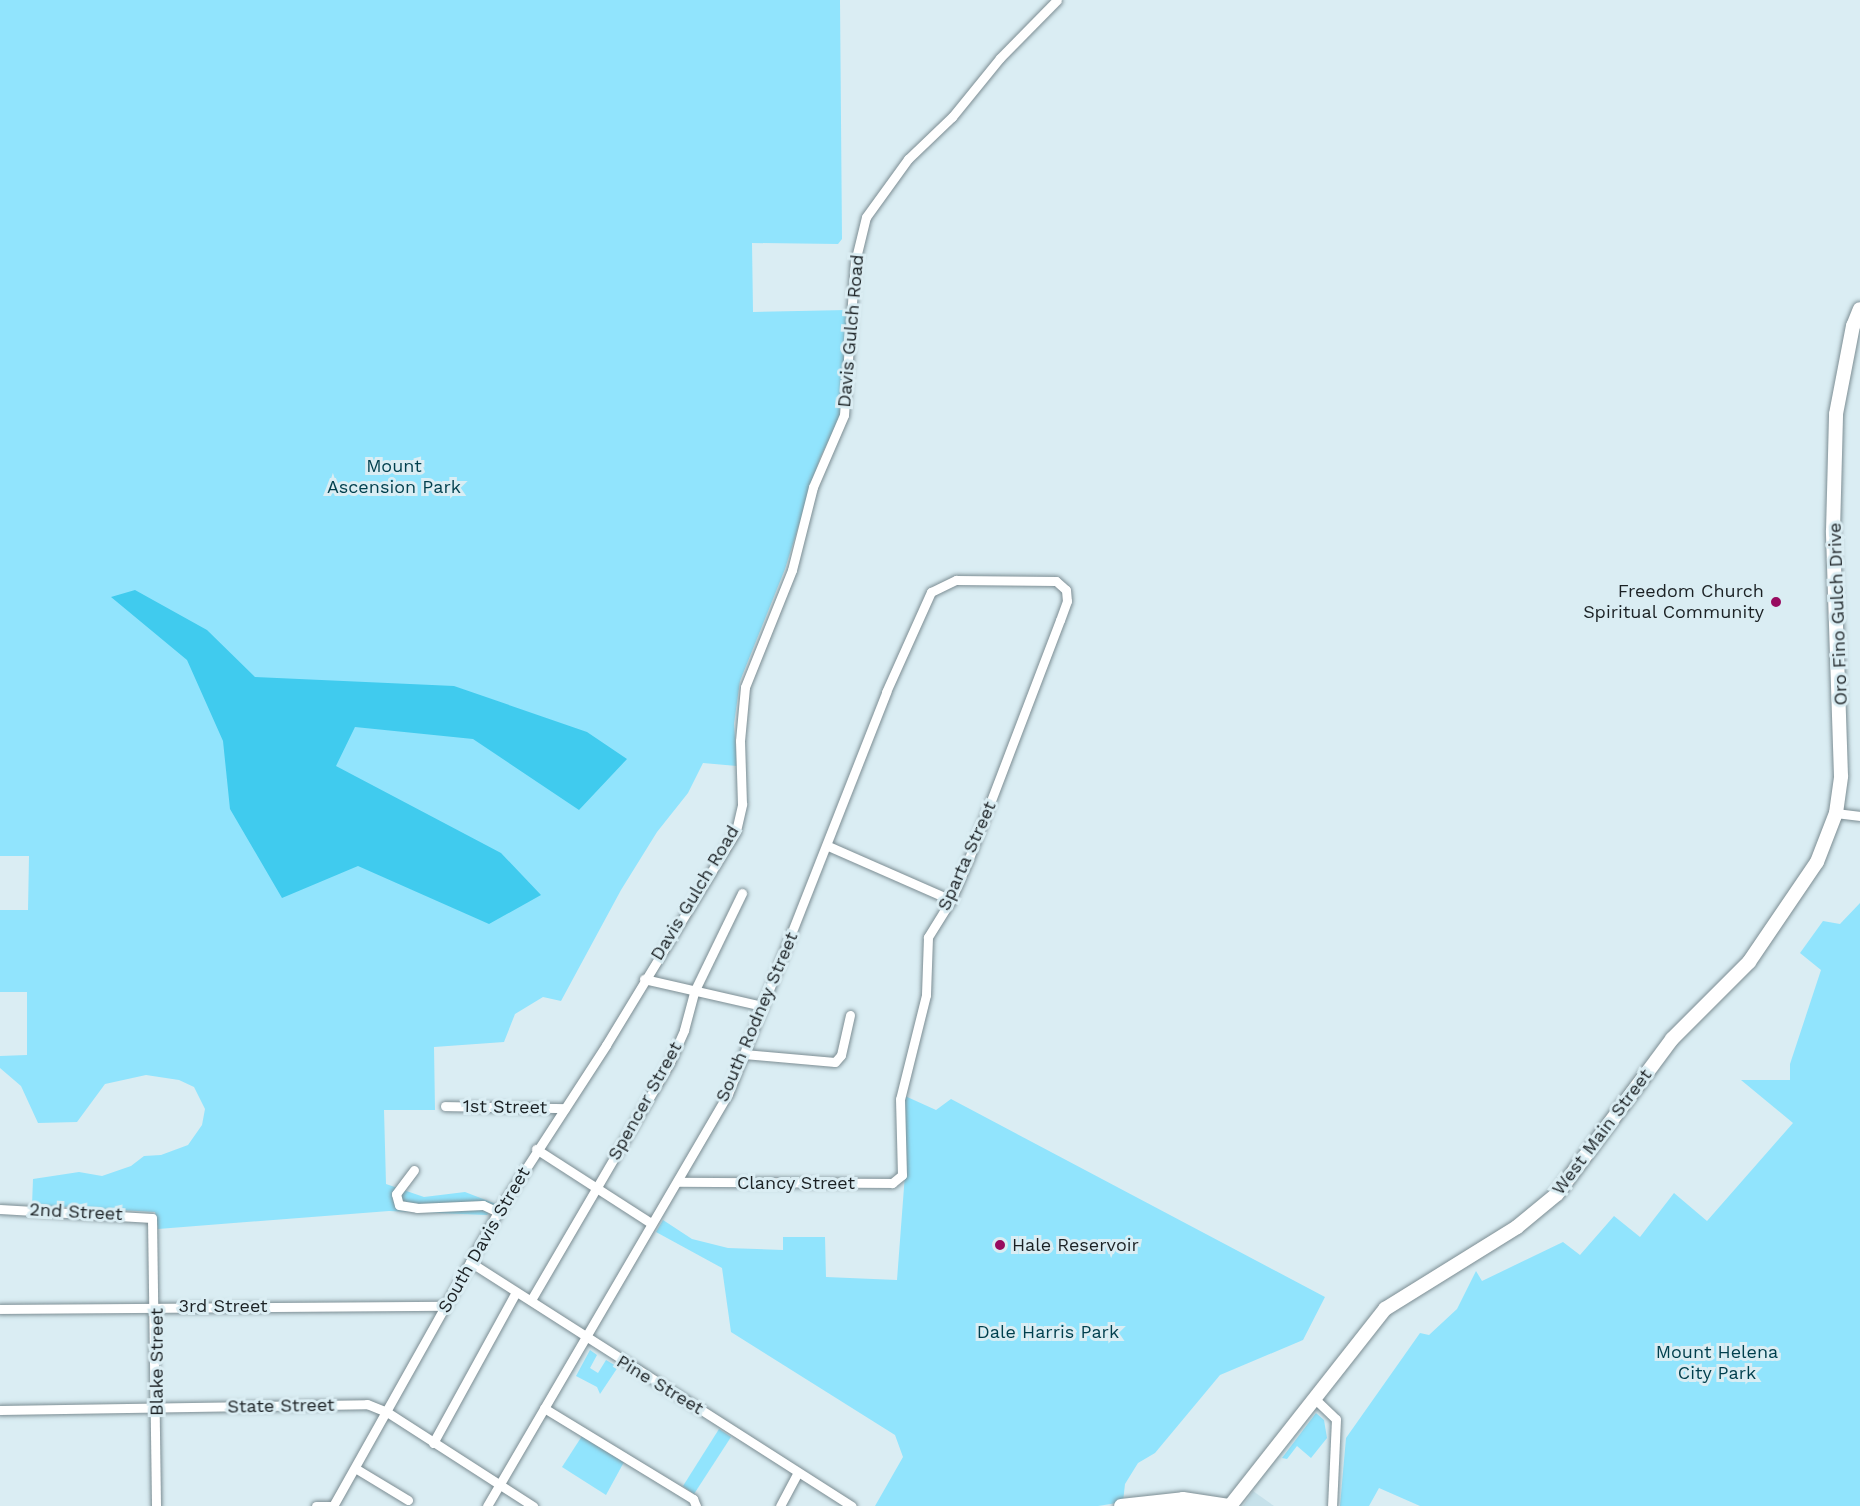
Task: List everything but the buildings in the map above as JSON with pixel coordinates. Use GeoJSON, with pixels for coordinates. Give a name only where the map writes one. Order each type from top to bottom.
{"type":"FeatureCollection","features":[{"type":"Feature","properties":{"kind":"street","name":"Davis Gulch Road"},"geometry":{"type":"LineString","coordinates":[[644,979],[739,823],[742,795],[740,718],[745,687],[792,570],[813,487],[844,415],[855,262],[866,216],[891,178],[952,117],[1000,58],[1057,0]]}},
{"type":"Feature","properties":{"kind":"street","name":"Oro Fino Gulch Drive"},"geometry":{"type":"LineString","coordinates":[[1836,813],[1842,733],[1833,531],[1836,414],[1851,336],[1860,309]]}},
{"type":"Feature","properties":{"kind":"street","name":"Sparta Street"},"geometry":{"type":"LineString","coordinates":[[902,1164],[900,1099],[926,995],[928,937],[951,900],[1021,728],[1067,600],[1066,590],[1056,581],[956,580]]}},
{"type":"Feature","properties":{"kind":"street","name":"South Rodney Street"},"geometry":{"type":"LineString","coordinates":[[487,1506],[728,1094],[908,639],[932,592],[956,580]]}},
{"type":"Feature","properties":{"kind":"street"},"geometry":{"type":"LineString","coordinates":[[1836,813],[1860,816]]}},
{"type":"Feature","properties":{"kind":"street","name":"West Main Street"},"geometry":{"type":"LineString","coordinates":[[1230,1506],[1376,1318],[1394,1301],[1517,1227],[1557,1194],[1672,1039],[1749,962],[1817,862],[1836,813]]}},
{"type":"Feature","properties":{"kind":"street"},"geometry":{"type":"LineString","coordinates":[[828,846],[951,900]]}},
{"type":"Feature","properties":{"kind":"street","name":"Spencer Street"},"geometry":{"type":"LineString","coordinates":[[531,1300],[670,1062],[684,1030],[694,992],[742,893]]}},
{"type":"Feature","properties":{"kind":"street"},"geometry":{"type":"LineString","coordinates":[[644,979],[763,1006]]}},
{"type":"Feature","properties":{"kind":"street","name":"South Davis Street"},"geometry":{"type":"LineString","coordinates":[[333,1506],[498,1212],[644,979]]}},
{"type":"Feature","properties":{"kind":"street"},"geometry":{"type":"LineString","coordinates":[[744,1054],[835,1062],[841,1056],[850,1015]]}},
{"type":"Feature","properties":{"kind":"street","name":"1st Street"},"geometry":{"type":"LineString","coordinates":[[445,1106],[565,1108]]}},
{"type":"Feature","properties":{"kind":"street"},"geometry":{"type":"LineString","coordinates":[[536,1149],[651,1223]]}},
{"type":"Feature","properties":{"kind":"street","name":"Clancy Street"},"geometry":{"type":"LineString","coordinates":[[676,1182],[892,1184],[902,1175],[902,1164]]}},
{"type":"Feature","properties":{"kind":"street"},"geometry":{"type":"LineString","coordinates":[[414,1170],[396,1194],[399,1205],[417,1208],[483,1205],[498,1212]]}},
{"type":"Feature","properties":{"kind":"street","name":"2nd Street"},"geometry":{"type":"LineString","coordinates":[[0,1209],[152,1218]]}},
{"type":"Feature","properties":{"kind":"street","name":"Blake Street"},"geometry":{"type":"LineString","coordinates":[[152,1218],[156,1307],[156,1506]]}},
{"type":"Feature","properties":{"kind":"street","name":"Pine Street"},"geometry":{"type":"LineString","coordinates":[[470,1262],[531,1300],[584,1338],[852,1506]]}},
{"type":"Feature","properties":{"kind":"street"},"geometry":{"type":"LineString","coordinates":[[433,1443],[516,1292]]}},
{"type":"Feature","properties":{"kind":"street","name":"3rd Street"},"geometry":{"type":"LineString","coordinates":[[0,1309],[446,1306]]}},
{"type":"Feature","properties":{"kind":"street"},"geometry":{"type":"LineString","coordinates":[[1314,1398],[1336,1419],[1332,1506]]}},
{"type":"Feature","properties":{"kind":"street","name":"State Street"},"geometry":{"type":"LineString","coordinates":[[0,1410],[367,1404],[387,1412],[498,1486],[533,1506]]}},
{"type":"Feature","properties":{"kind":"street"},"geometry":{"type":"LineString","coordinates":[[544,1408],[693,1499],[696,1506]]}},
{"type":"Feature","properties":{"kind":"street"},"geometry":{"type":"LineString","coordinates":[[355,1468],[408,1500]]}},
{"type":"Feature","properties":{"kind":"street"},"geometry":{"type":"LineString","coordinates":[[780,1506],[798,1472]]}},
{"type":"Feature","properties":{"kind":"street"},"geometry":{"type":"LineString","coordinates":[[1121,1506],[1183,1499],[1230,1506]]}},
{"type":"Feature","properties":{"kind":"street"},"geometry":{"type":"LineString","coordinates":[[316,1506],[333,1506]]}},
{"type":"Feature","properties":{"kind":"shaded area"},"geometry":{"type":"Polygon","coordinates":[[[135,590],[207,630],[255,677],[454,686],[587,732],[627,759],[579,810],[473,739],[355,727],[336,766],[501,853],[541,895],[489,924],[358,866],[282,898],[230,809],[223,741],[187,660],[111,597],[135,590]]]}},
{"type":"Feature","properties":{"kind":"shaded area"},"geometry":{"type":"Polygon","coordinates":[[[1253,1491],[1274,1506],[1243,1506],[1253,1491]]]}},
{"type":"Feature","properties":{"kind":"green space","name":"Mount Ascension Park"},"geometry":{"type":"Polygon","coordinates":[[[0,0],[840,0],[842,239],[838,244],[752,243],[753,312],[847,310],[841,415],[820,458],[785,569],[740,681],[734,724],[737,766],[703,763],[688,793],[657,832],[621,890],[561,1001],[543,997],[515,1014],[504,1042],[434,1047],[435,1110],[384,1110],[386,1184],[424,1197],[465,1192],[496,1204],[487,1215],[389,1211],[158,1229],[155,1212],[32,1205],[33,1179],[79,1172],[102,1176],[131,1166],[144,1156],[161,1155],[188,1145],[202,1125],[205,1109],[194,1087],[179,1080],[146,1075],[105,1084],[77,1122],[38,1123],[21,1086],[0,1068],[0,1056],[27,1055],[27,992],[0,992],[0,910],[28,910],[29,856],[0,856],[0,0]]]}},
{"type":"Feature","properties":{"kind":"green space","name":"Mount Helena City Park"},"geometry":{"type":"Polygon","coordinates":[[[1860,903],[1860,1506],[1420,1506],[1379,1488],[1369,1506],[1340,1506],[1346,1438],[1420,1333],[1429,1335],[1457,1309],[1476,1271],[1482,1281],[1563,1242],[1580,1255],[1614,1216],[1640,1237],[1674,1193],[1707,1221],[1793,1123],[1741,1080],[1790,1080],[1790,1064],[1821,970],[1800,953],[1823,921],[1840,924],[1860,903]]]}},
{"type":"Feature","properties":{"kind":"green space","name":"Dale Harris Park"},"geometry":{"type":"Polygon","coordinates":[[[905,1096],[936,1110],[951,1099],[1325,1297],[1303,1340],[1220,1375],[1155,1453],[1138,1463],[1125,1484],[1123,1502],[1098,1506],[875,1506],[903,1457],[895,1435],[731,1332],[722,1268],[656,1232],[663,1220],[692,1239],[728,1248],[783,1250],[783,1237],[825,1237],[826,1277],[897,1280],[905,1174],[905,1096]]]}},
{"type":"Feature","properties":{"kind":"green space"},"geometry":{"type":"Polygon","coordinates":[[[590,1350],[597,1355],[590,1368],[598,1373],[606,1360],[618,1367],[600,1394],[597,1387],[576,1376],[590,1350]]]}},
{"type":"Feature","properties":{"kind":"green space"},"geometry":{"type":"Polygon","coordinates":[[[1316,1413],[1324,1420],[1327,1438],[1311,1458],[1297,1446],[1287,1459],[1282,1458],[1316,1413]]]}},
{"type":"Feature","properties":{"kind":"green space"},"geometry":{"type":"Polygon","coordinates":[[[719,1429],[731,1437],[694,1494],[683,1486],[719,1429]]]}},
{"type":"Feature","properties":{"kind":"green space"},"geometry":{"type":"Polygon","coordinates":[[[582,1436],[624,1462],[606,1495],[562,1467],[582,1436]]]}},
{"type":"Feature","properties":{"kind":"place","name":"Freedom Church Spiritual Community"},"geometry":{"type":"Point","coordinates":[1776,602]}},
{"type":"Feature","properties":{"kind":"place","name":"Hale Reservoir"},"geometry":{"type":"Point","coordinates":[1000,1245]}}]}
